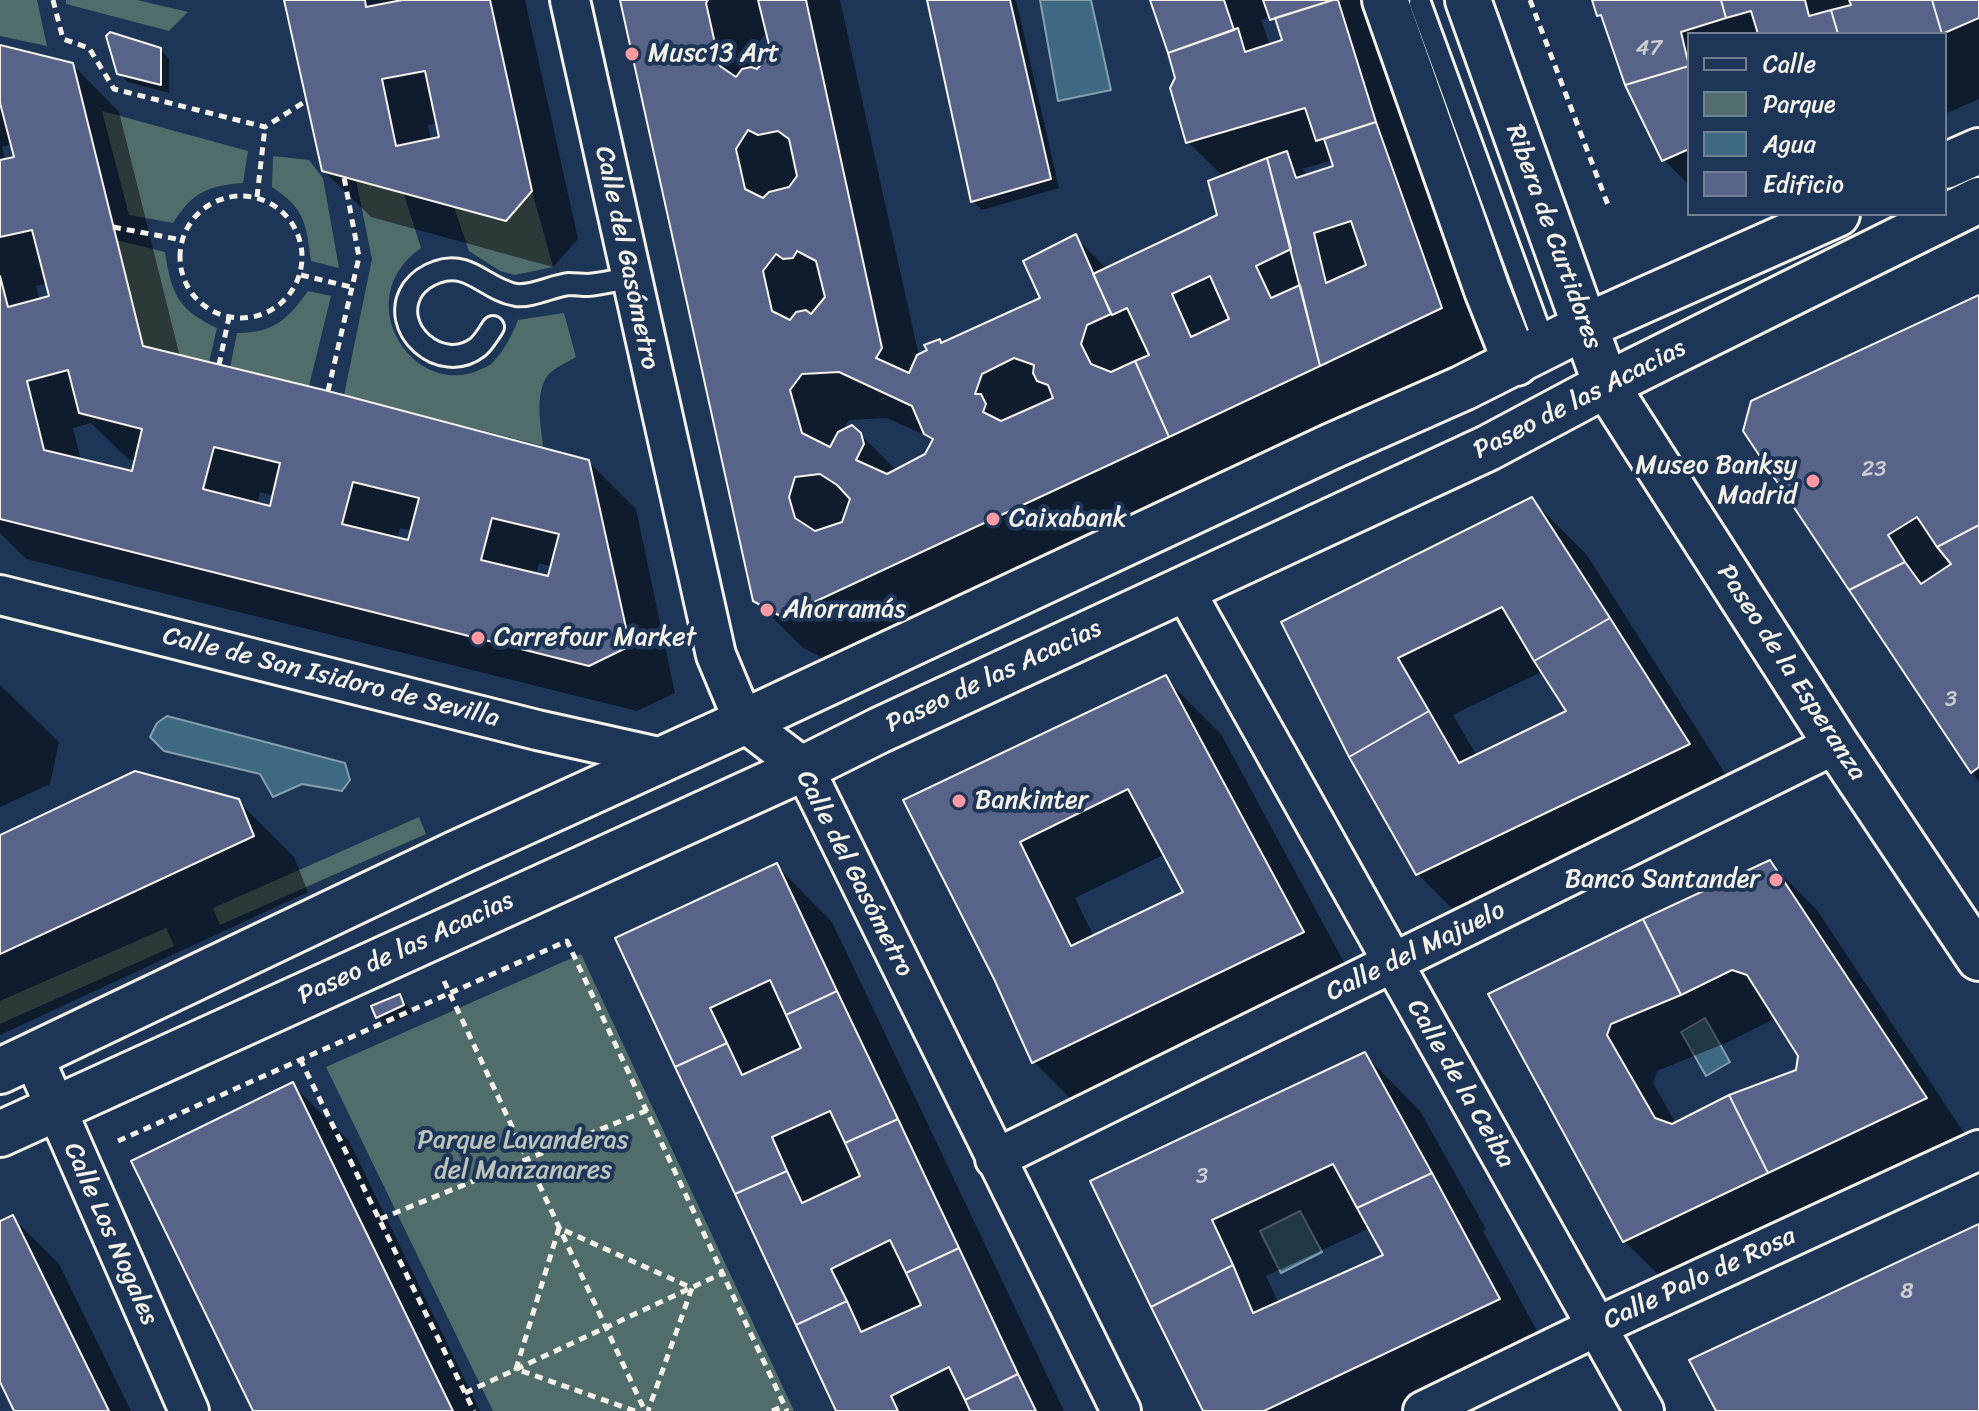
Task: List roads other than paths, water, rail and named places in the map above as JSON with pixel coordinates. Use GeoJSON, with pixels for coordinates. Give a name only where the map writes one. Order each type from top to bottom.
{"type":"FeatureCollection","features":[{"type":"Feature","properties":{"kind":"main road","name":"Ribera de Curtidores"},"geometry":{"type":"LineString","coordinates":[[1468,0],[1606,385]]}},
{"type":"Feature","properties":{"kind":"main road"},"geometry":{"type":"LineString","coordinates":[[1403,2],[1487,290],[1531,355]]}},
{"type":"Feature","properties":{"kind":"main road"},"geometry":{"type":"LineString","coordinates":[[1947,165],[1979,151]]}},
{"type":"Feature","properties":{"kind":"main road","name":"Paseo de las Acacias"},"geometry":{"type":"LineString","coordinates":[[1947,216],[1979,200]]}},
{"type":"Feature","properties":{"kind":"main road"},"geometry":{"type":"LineString","coordinates":[[16,1063],[858,666],[1531,355],[1586,326],[1833,216]]}},
{"type":"Feature","properties":{"kind":"main road","name":"Paseo de las Acacias"},"geometry":{"type":"LineString","coordinates":[[0,1134],[804,768],[1488,448],[1606,385],[1947,216]]}},
{"type":"Feature","properties":{"kind":"main road","name":"Ribera de Curtidores"},"geometry":{"type":"LineString","coordinates":[[1531,355],[1606,385]]}},
{"type":"Feature","properties":{"kind":"main road","name":"Paseo de la Esperanza"},"geometry":{"type":"LineString","coordinates":[[1606,385],[1836,744],[1979,958]]}},
{"type":"Feature","properties":{"kind":"street","name":"Calle del Gasómetro"},"geometry":{"type":"LineString","coordinates":[[570,0],[716,655],[744,722],[804,768],[1121,1411]]}},
{"type":"Feature","properties":{"kind":"street","name":"Calle de la Ceiba"},"geometry":{"type":"LineString","coordinates":[[1184,589],[1644,1411]]}},
{"type":"Feature","properties":{"kind":"street","name":"Calle de San Isidoro de Sevilla"},"geometry":{"type":"LineString","coordinates":[[0,595],[537,730],[663,758]]}},
{"type":"Feature","properties":{"kind":"street","name":"Calle del Majuelo"},"geometry":{"type":"LineString","coordinates":[[995,1159],[1836,744]]}},
{"type":"Feature","properties":{"kind":"street","name":"Calle Los Nogales"},"geometry":{"type":"LineString","coordinates":[[16,1063],[55,1110],[189,1411]]}},
{"type":"Feature","properties":{"kind":"street","name":"Calle Palo de Rosa"},"geometry":{"type":"LineString","coordinates":[[1423,1411],[1598,1326],[1979,1150]]}},
{"type":"Feature","properties":{"kind":"lane"},"geometry":{"type":"LineString","coordinates":[[493,327],[479,347],[457,356],[432,352],[414,337],[407,315],[412,291],[428,275],[448,268],[471,271],[493,287],[518,295],[570,284],[586,285],[630,278]]}},
{"type":"Feature","properties":{"kind":"water"},"geometry":{"type":"Polygon","coordinates":[[[1040,0],[1091,0],[1111,90],[1058,101],[1040,0]]]}},
{"type":"Feature","properties":{"kind":"water"},"geometry":{"type":"Polygon","coordinates":[[[167,716],[345,763],[350,780],[342,791],[302,784],[273,797],[260,774],[164,751],[150,737],[157,723],[167,716]]]}},
{"type":"Feature","properties":{"kind":"water"},"geometry":{"type":"Polygon","coordinates":[[[1705,1018],[1730,1062],[1706,1076],[1681,1032],[1705,1018]]]}},
{"type":"Feature","properties":{"kind":"water"},"geometry":{"type":"Polygon","coordinates":[[[1300,1211],[1322,1252],[1281,1273],[1260,1231],[1300,1211]]]}},
{"type":"Feature","properties":{"kind":"place","name":"Musc13 Art"},"geometry":{"type":"Point","coordinates":[632,54]}},
{"type":"Feature","properties":{"kind":"place","name":"Museo Banksy Madrid"},"geometry":{"type":"Point","coordinates":[1813,481]}},
{"type":"Feature","properties":{"kind":"place","name":"Caixabank"},"geometry":{"type":"Point","coordinates":[993,519]}},
{"type":"Feature","properties":{"kind":"place","name":"Ahorramás"},"geometry":{"type":"Point","coordinates":[767,610]}},
{"type":"Feature","properties":{"kind":"place","name":"Carrefour Market"},"geometry":{"type":"Point","coordinates":[478,638]}},
{"type":"Feature","properties":{"kind":"place","name":"Bankinter"},"geometry":{"type":"Point","coordinates":[959,801]}},
{"type":"Feature","properties":{"kind":"place","name":"Banco Santander"},"geometry":{"type":"Point","coordinates":[1776,880]}},
{"type":"Feature","properties":{"kind":"park label","name":"Parque Lavanderas del Manzanares"},"geometry":{"type":"Point","coordinates":[523,1156]}}]}
